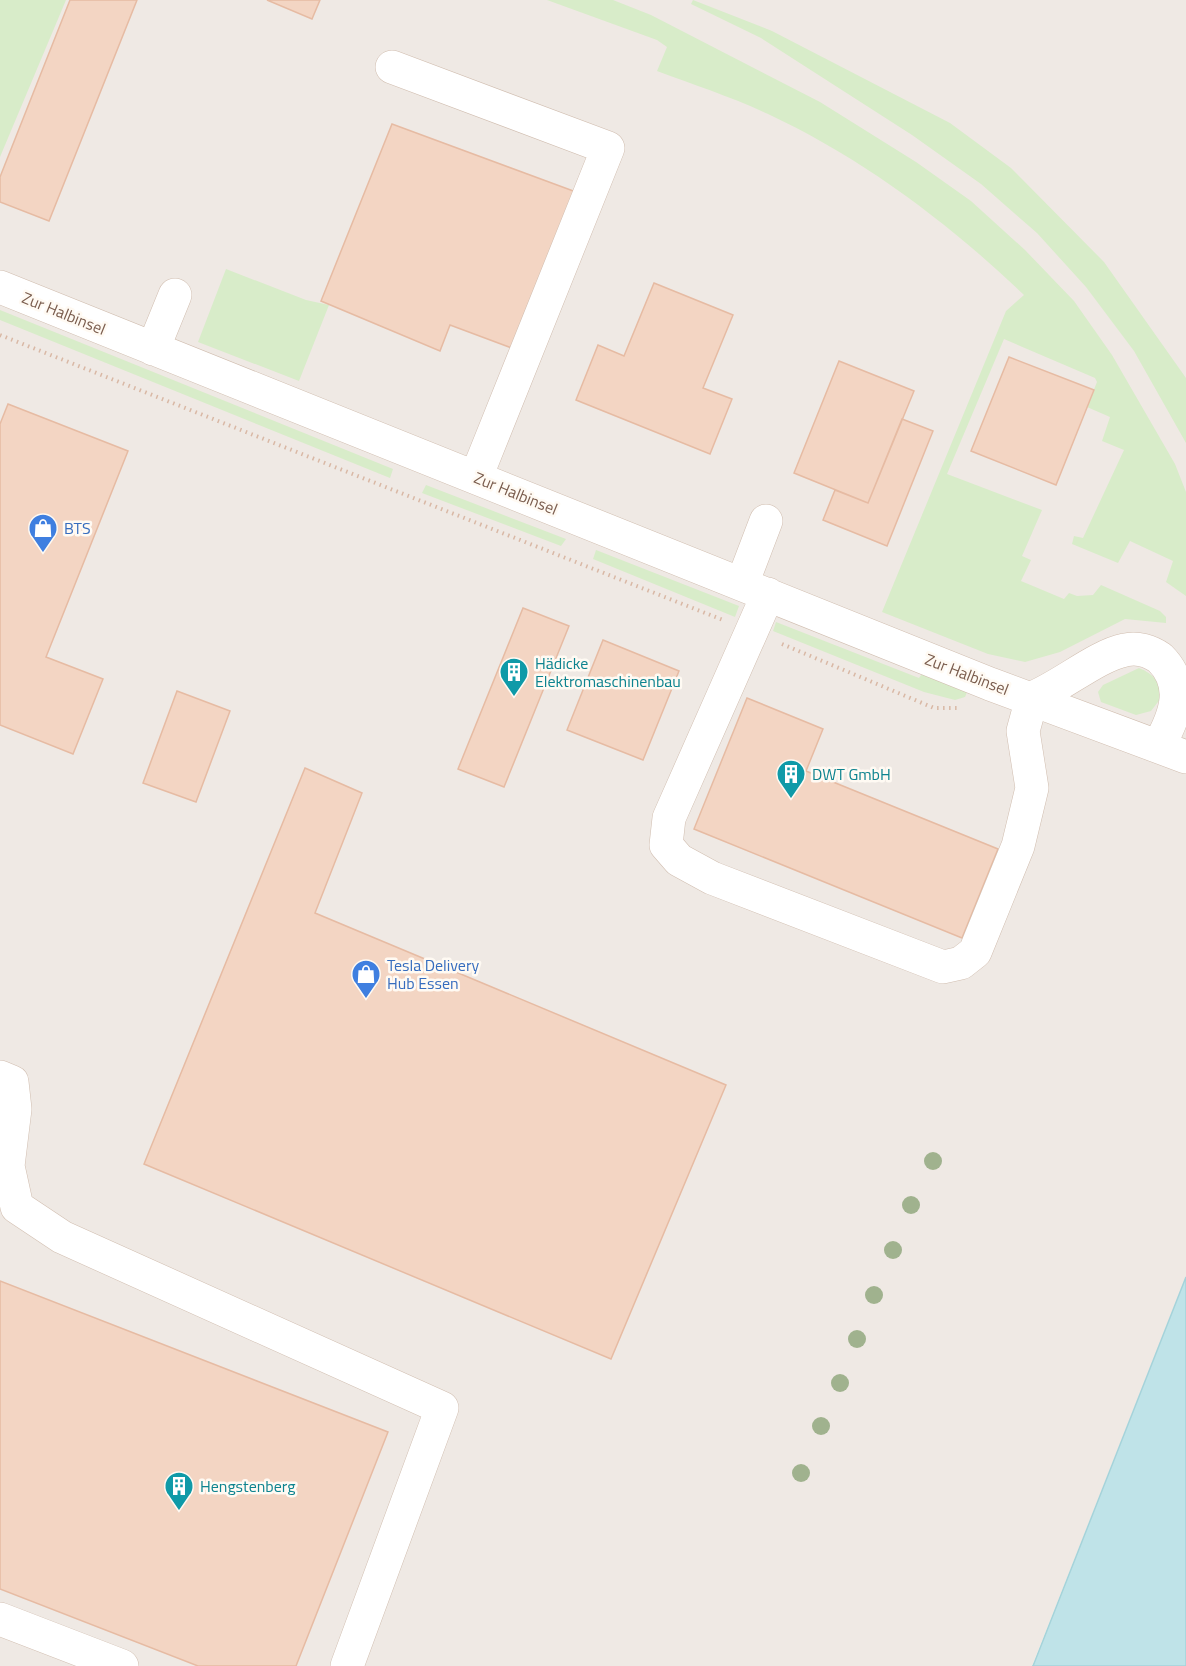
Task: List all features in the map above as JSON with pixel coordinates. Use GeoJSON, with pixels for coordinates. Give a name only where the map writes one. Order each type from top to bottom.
{"type":"FeatureCollection","features":[{"type":"Feature","properties":{"kind":"street"},"geometry":{"type":"LineString","coordinates":[[392,67],[608,148],[476,477]]}},
{"type":"Feature","properties":{"kind":"street","name":"Zur Halbinsel"},"geometry":{"type":"LineString","coordinates":[[0,287],[755,589],[1032,698],[1173,751],[1182,683],[1172,667],[1158,656],[1142,649],[1126,649],[1107,657],[1053,690],[1032,698]]}},
{"type":"Feature","properties":{"kind":"street"},"geometry":{"type":"LineString","coordinates":[[153,349],[175,295]]}},
{"type":"Feature","properties":{"kind":"street"},"geometry":{"type":"LineString","coordinates":[[766,521],[755,589],[753,632],[669,818],[666,845],[679,860],[712,878],[942,967],[961,963],[975,952],[1018,846],[1032,788],[1023,731],[1032,698]]}},
{"type":"Feature","properties":{"kind":"street"},"geometry":{"type":"LineString","coordinates":[[0,1077],[12,1082],[15,1109],[8,1166],[17,1207],[62,1237],[442,1408],[347,1666]]}},
{"type":"Feature","properties":{"kind":"street"},"geometry":{"type":"LineString","coordinates":[[0,1619],[122,1666]]}},
{"type":"Feature","properties":{"kind":"path"},"geometry":{"type":"LineString","coordinates":[[0,334],[753,632]]}},
{"type":"Feature","properties":{"kind":"shaded area"},"geometry":{"type":"Polygon","coordinates":[[[0,0],[1186,0],[1186,1277],[1032,1666],[0,1666],[0,0]]]}},
{"type":"Feature","properties":{"kind":"green space"},"geometry":{"type":"Polygon","coordinates":[[[0,0],[66,0],[0,157],[0,0]]]}},
{"type":"Feature","properties":{"kind":"green space"},"geometry":{"type":"Polygon","coordinates":[[[547,0],[613,0],[651,15],[820,102],[916,162],[971,201],[1025,250],[1074,301],[1112,355],[1175,464],[1186,492],[1186,596],[1166,582],[1173,561],[1130,541],[1118,563],[1072,544],[1074,536],[1083,538],[1124,450],[1102,441],[1110,417],[1087,407],[1097,382],[1095,378],[1004,339],[947,474],[1042,510],[1022,556],[1031,560],[1021,581],[1064,599],[1069,593],[1077,596],[1093,595],[1101,585],[1160,611],[1166,617],[1166,623],[1125,619],[1060,652],[1025,662],[988,654],[882,612],[1006,311],[1024,295],[935,218],[871,172],[803,131],[754,108],[657,71],[667,47],[657,40],[547,0]]]}},
{"type":"Feature","properties":{"kind":"green space"},"geometry":{"type":"Polygon","coordinates":[[[693,0],[772,31],[950,123],[1011,168],[1104,262],[1186,378],[1186,443],[1134,351],[1086,287],[1037,233],[981,184],[912,135],[761,38],[691,4],[693,0]]]}},
{"type":"Feature","properties":{"kind":"green space"},"geometry":{"type":"Polygon","coordinates":[[[226,269],[306,300],[329,305],[299,381],[198,342],[226,269]]]}},
{"type":"Feature","properties":{"kind":"green space"},"geometry":{"type":"Polygon","coordinates":[[[0,310],[393,469],[390,478],[0,320],[0,310]]]}},
{"type":"Feature","properties":{"kind":"green space"},"geometry":{"type":"Polygon","coordinates":[[[426,485],[566,539],[561,546],[422,493],[426,485]]]}},
{"type":"Feature","properties":{"kind":"green space"},"geometry":{"type":"Polygon","coordinates":[[[596,550],[739,606],[735,617],[593,559],[596,550]]]}},
{"type":"Feature","properties":{"kind":"green space"},"geometry":{"type":"Polygon","coordinates":[[[776,622],[919,678],[924,671],[968,690],[965,697],[955,700],[924,692],[773,631],[776,622]]]}},
{"type":"Feature","properties":{"kind":"green space"},"geometry":{"type":"Polygon","coordinates":[[[1139,668],[1149,673],[1159,687],[1161,698],[1151,711],[1136,715],[1101,702],[1098,692],[1103,685],[1139,668]]]}},
{"type":"Feature","properties":{"kind":"water"},"geometry":{"type":"Polygon","coordinates":[[[1186,1277],[1186,1666],[1033,1666],[1186,1277]]]}},
{"type":"Feature","properties":{"kind":"building"},"geometry":{"type":"Polygon","coordinates":[[[70,0],[137,0],[49,221],[0,202],[0,177],[70,0]]]}},
{"type":"Feature","properties":{"kind":"building"},"geometry":{"type":"Polygon","coordinates":[[[267,0],[320,0],[312,19],[267,0]]]}},
{"type":"Feature","properties":{"kind":"building"},"geometry":{"type":"Polygon","coordinates":[[[392,124],[576,192],[517,350],[450,325],[440,351],[321,301],[392,124]]]}},
{"type":"Feature","properties":{"kind":"building"},"geometry":{"type":"Polygon","coordinates":[[[654,283],[733,315],[703,388],[732,399],[710,454],[576,400],[598,345],[624,356],[654,283]]]}},
{"type":"Feature","properties":{"kind":"building"},"geometry":{"type":"Polygon","coordinates":[[[1009,357],[1094,390],[1056,485],[971,451],[1009,357]]]}},
{"type":"Feature","properties":{"kind":"building"},"geometry":{"type":"Polygon","coordinates":[[[839,361],[914,391],[868,503],[794,473],[839,361]]]}},
{"type":"Feature","properties":{"kind":"building","name":"BTS"},"geometry":{"type":"Polygon","coordinates":[[[8,404],[128,451],[46,657],[103,679],[73,754],[0,725],[0,424],[8,404]]]}},
{"type":"Feature","properties":{"kind":"building"},"geometry":{"type":"Polygon","coordinates":[[[902,419],[933,431],[887,546],[823,520],[835,490],[868,503],[902,419]]]}},
{"type":"Feature","properties":{"kind":"building","name":"Hädicke Elektromaschinenbau"},"geometry":{"type":"Polygon","coordinates":[[[523,608],[569,626],[504,787],[458,769],[523,608]]]}},
{"type":"Feature","properties":{"kind":"building"},"geometry":{"type":"Polygon","coordinates":[[[603,640],[679,671],[643,760],[567,730],[603,640]]]}},
{"type":"Feature","properties":{"kind":"building"},"geometry":{"type":"Polygon","coordinates":[[[177,691],[230,711],[196,802],[143,783],[177,691]]]}},
{"type":"Feature","properties":{"kind":"building","name":"DWT GmbH"},"geometry":{"type":"Polygon","coordinates":[[[747,698],[823,729],[806,771],[998,849],[962,938],[694,829],[747,698]]]}},
{"type":"Feature","properties":{"kind":"building","name":"Tesla Delivery Hub Essen"},"geometry":{"type":"Polygon","coordinates":[[[305,768],[362,793],[315,913],[726,1085],[611,1359],[144,1164],[305,768]]]}},
{"type":"Feature","properties":{"kind":"building","name":"Hengstenberg"},"geometry":{"type":"Polygon","coordinates":[[[0,1281],[388,1432],[296,1666],[198,1666],[0,1589],[0,1281]]]}},
{"type":"Feature","properties":{"kind":"place","name":"BTS"},"geometry":{"type":"Point","coordinates":[43,554]}},
{"type":"Feature","properties":{"kind":"place","name":"Hädicke Elektromaschinenbau"},"geometry":{"type":"Point","coordinates":[514,698]}},
{"type":"Feature","properties":{"kind":"place","name":"DWT GmbH"},"geometry":{"type":"Point","coordinates":[791,800]}},
{"type":"Feature","properties":{"kind":"place","name":"Tesla Delivery Hub Essen"},"geometry":{"type":"Point","coordinates":[366,1000]}},
{"type":"Feature","properties":{"kind":"place","name":"Hengstenberg"},"geometry":{"type":"Point","coordinates":[179,1512]}}]}
